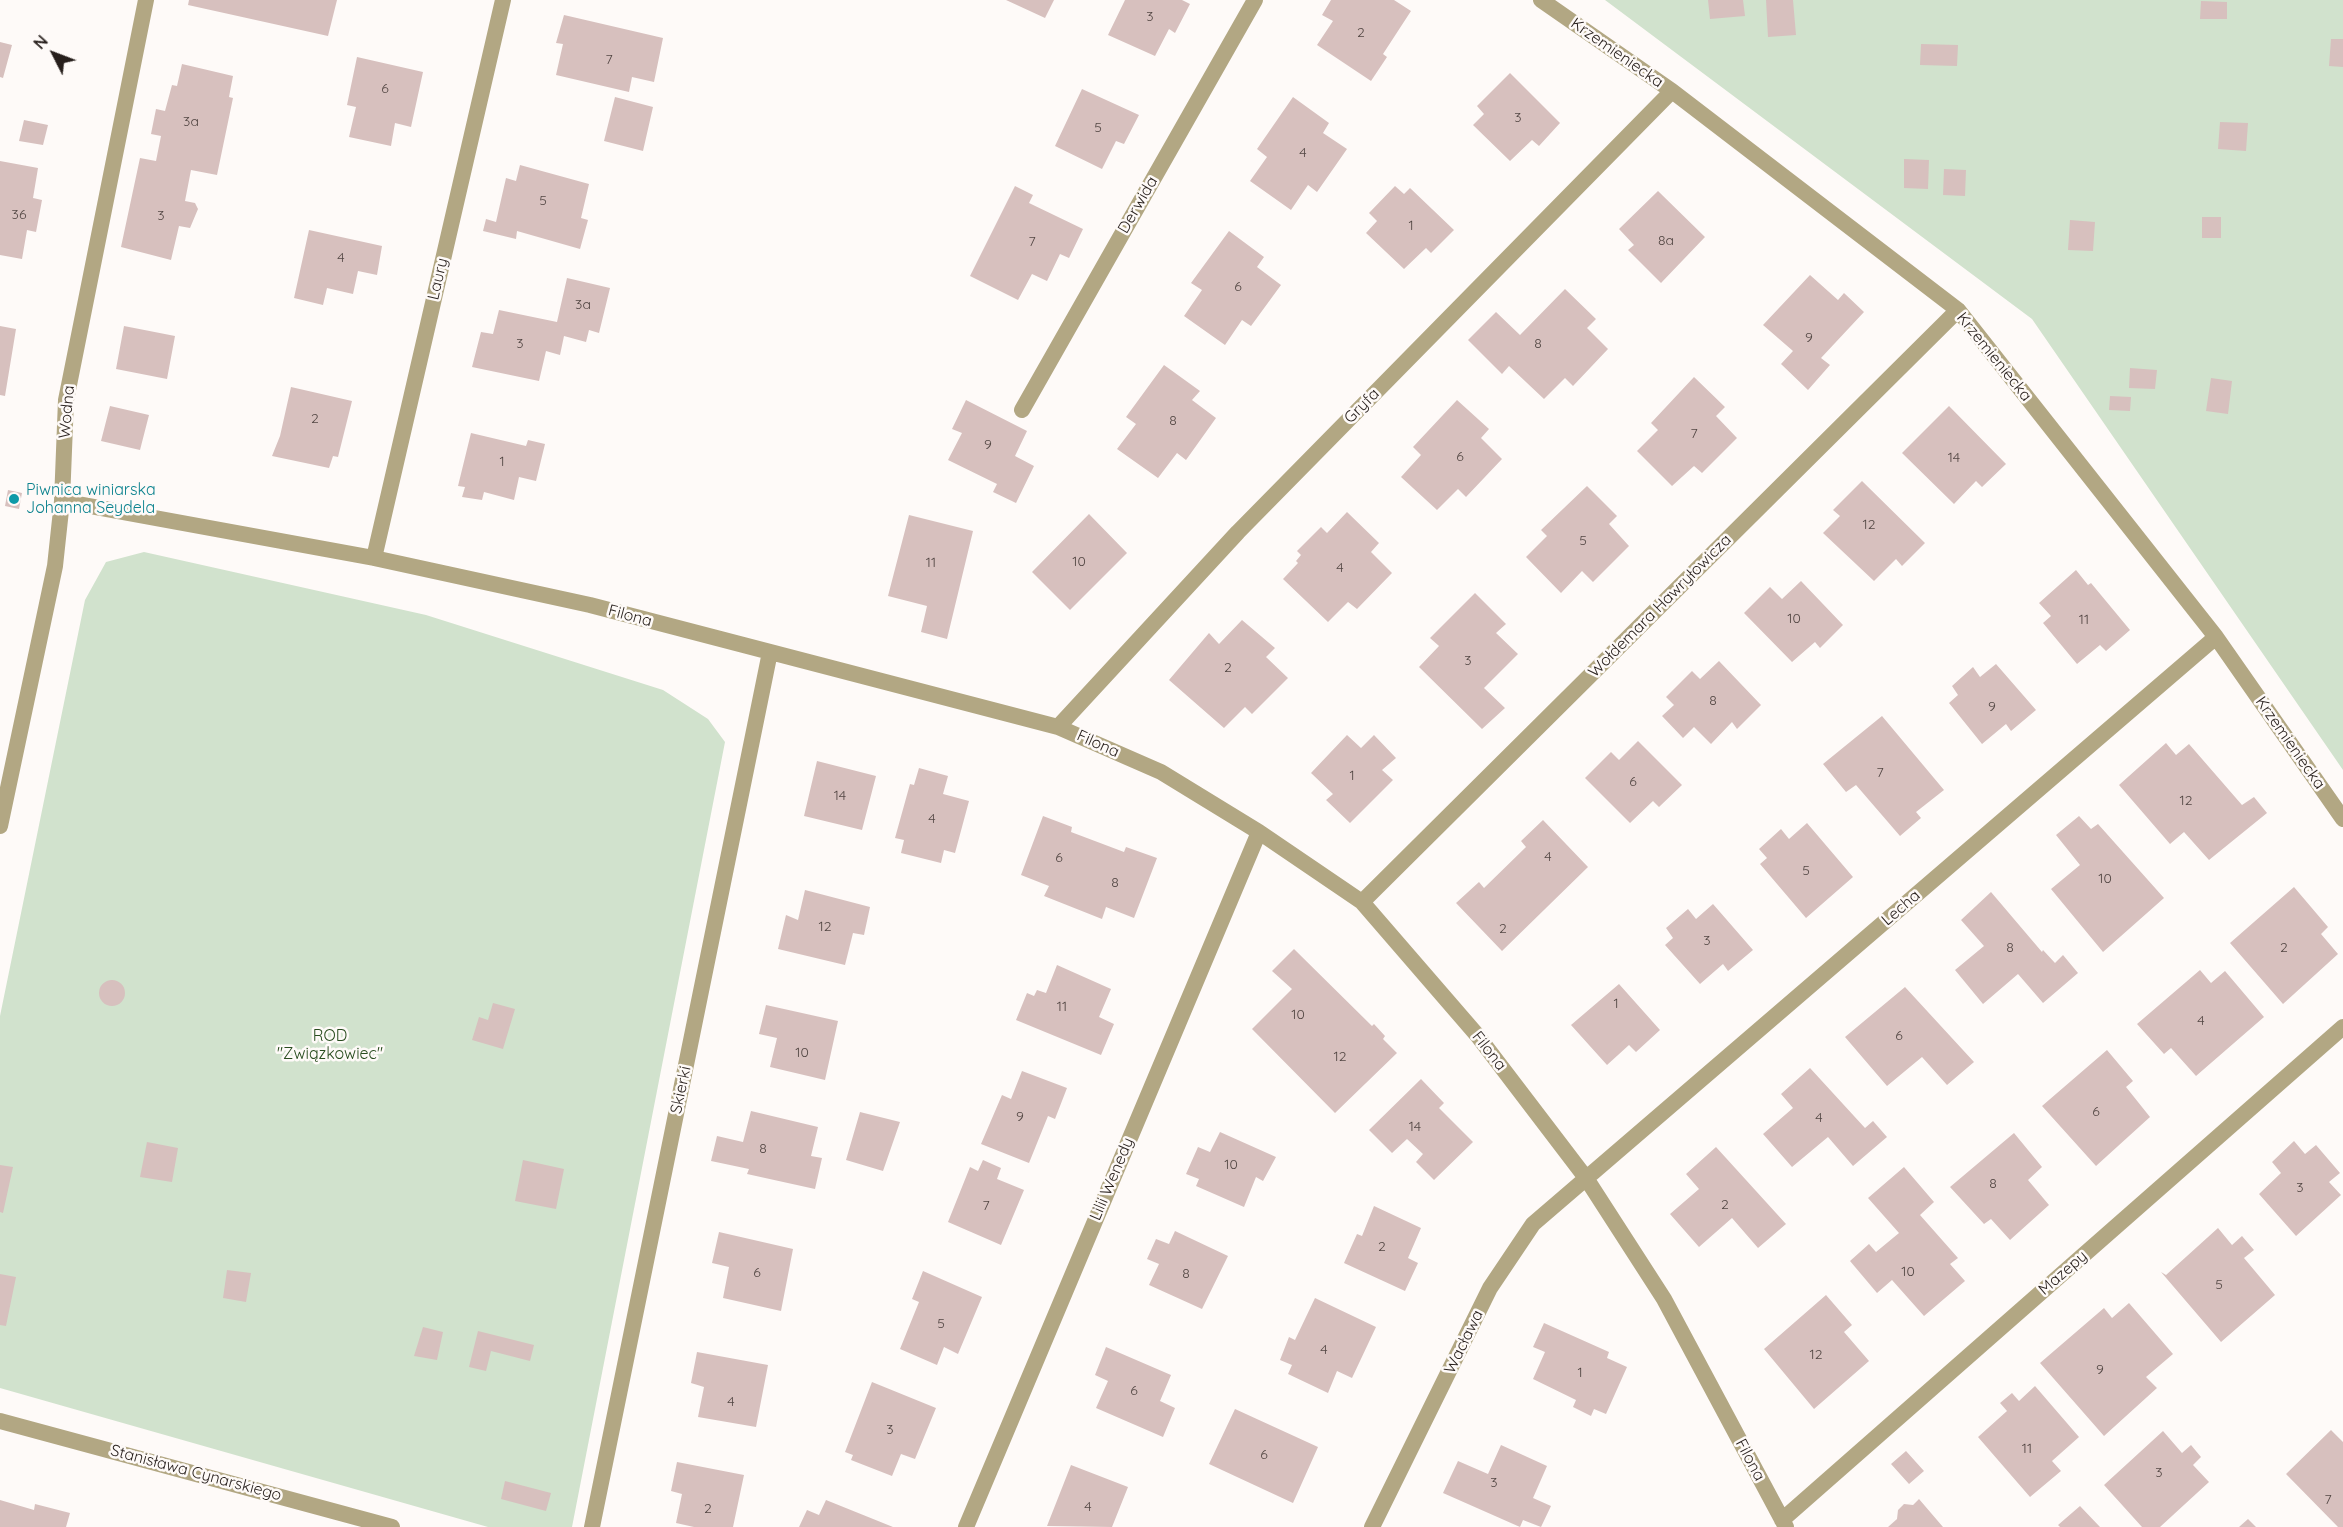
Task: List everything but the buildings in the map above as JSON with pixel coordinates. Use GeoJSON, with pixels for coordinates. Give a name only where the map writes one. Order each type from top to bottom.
{"type":"FeatureCollection","features":[{"type":"Feature","properties":{"kind":"street","name":"Wodna"},"geometry":{"type":"LineString","coordinates":[[0,826],[49,600],[62,501],[66,400],[146,0]]}},
{"type":"Feature","properties":{"kind":"street","name":"Laury"},"geometry":{"type":"LineString","coordinates":[[374,558],[502,0]]}},
{"type":"Feature","properties":{"kind":"street","name":"Derwida"},"geometry":{"type":"LineString","coordinates":[[1022,410],[1255,0]]}},
{"type":"Feature","properties":{"kind":"street","name":"Krzemieniecka"},"geometry":{"type":"LineString","coordinates":[[1541,0],[1672,91],[1958,310],[2216,637],[2343,819]]}},
{"type":"Feature","properties":{"kind":"street","name":"Gryfa"},"geometry":{"type":"LineString","coordinates":[[1058,727],[1238,532],[1672,91]]}},
{"type":"Feature","properties":{"kind":"street","name":"Wołdemara Hawryłowicza"},"geometry":{"type":"LineString","coordinates":[[1362,902],[1958,310]]}},
{"type":"Feature","properties":{"kind":"street","name":"Filona"},"geometry":{"type":"LineString","coordinates":[[62,501],[374,558],[591,605],[1058,727],[1161,772],[1259,832],[1362,902],[1477,1035],[1586,1178],[1664,1299],[1784,1523]]}},
{"type":"Feature","properties":{"kind":"street","name":"Lecha"},"geometry":{"type":"LineString","coordinates":[[1586,1178],[2216,637]]}},
{"type":"Feature","properties":{"kind":"street","name":"Skierki"},"geometry":{"type":"LineString","coordinates":[[592,1527],[770,652]]}},
{"type":"Feature","properties":{"kind":"street","name":"Lilii Wenedy"},"geometry":{"type":"LineString","coordinates":[[966,1527],[1259,832]]}},
{"type":"Feature","properties":{"kind":"street","name":"Mazepy"},"geometry":{"type":"LineString","coordinates":[[1784,1523],[2343,1027]]}},
{"type":"Feature","properties":{"kind":"street","name":"Wacława"},"geometry":{"type":"LineString","coordinates":[[1372,1527],[1490,1288],[1533,1224],[1586,1178]]}},
{"type":"Feature","properties":{"kind":"street","name":"Stanisława Cynarskiego"},"geometry":{"type":"LineString","coordinates":[[0,1421],[392,1527]]}},
{"type":"Feature","properties":{"kind":"green space"},"geometry":{"type":"Polygon","coordinates":[[[1605,0],[2343,0],[2343,770],[2032,319],[1605,0]]]}},
{"type":"Feature","properties":{"kind":"green space","name":"ROD \"Związkowiec\""},"geometry":{"type":"Polygon","coordinates":[[[144,552],[426,615],[663,690],[708,719],[725,742],[572,1527],[488,1527],[0,1388],[0,1016],[85,600],[106,562],[144,552]]]}},
{"type":"Feature","properties":{"kind":"place","name":"Piwnica winiarska Johanna Seydela"},"geometry":{"type":"Point","coordinates":[14,499]}}]}
